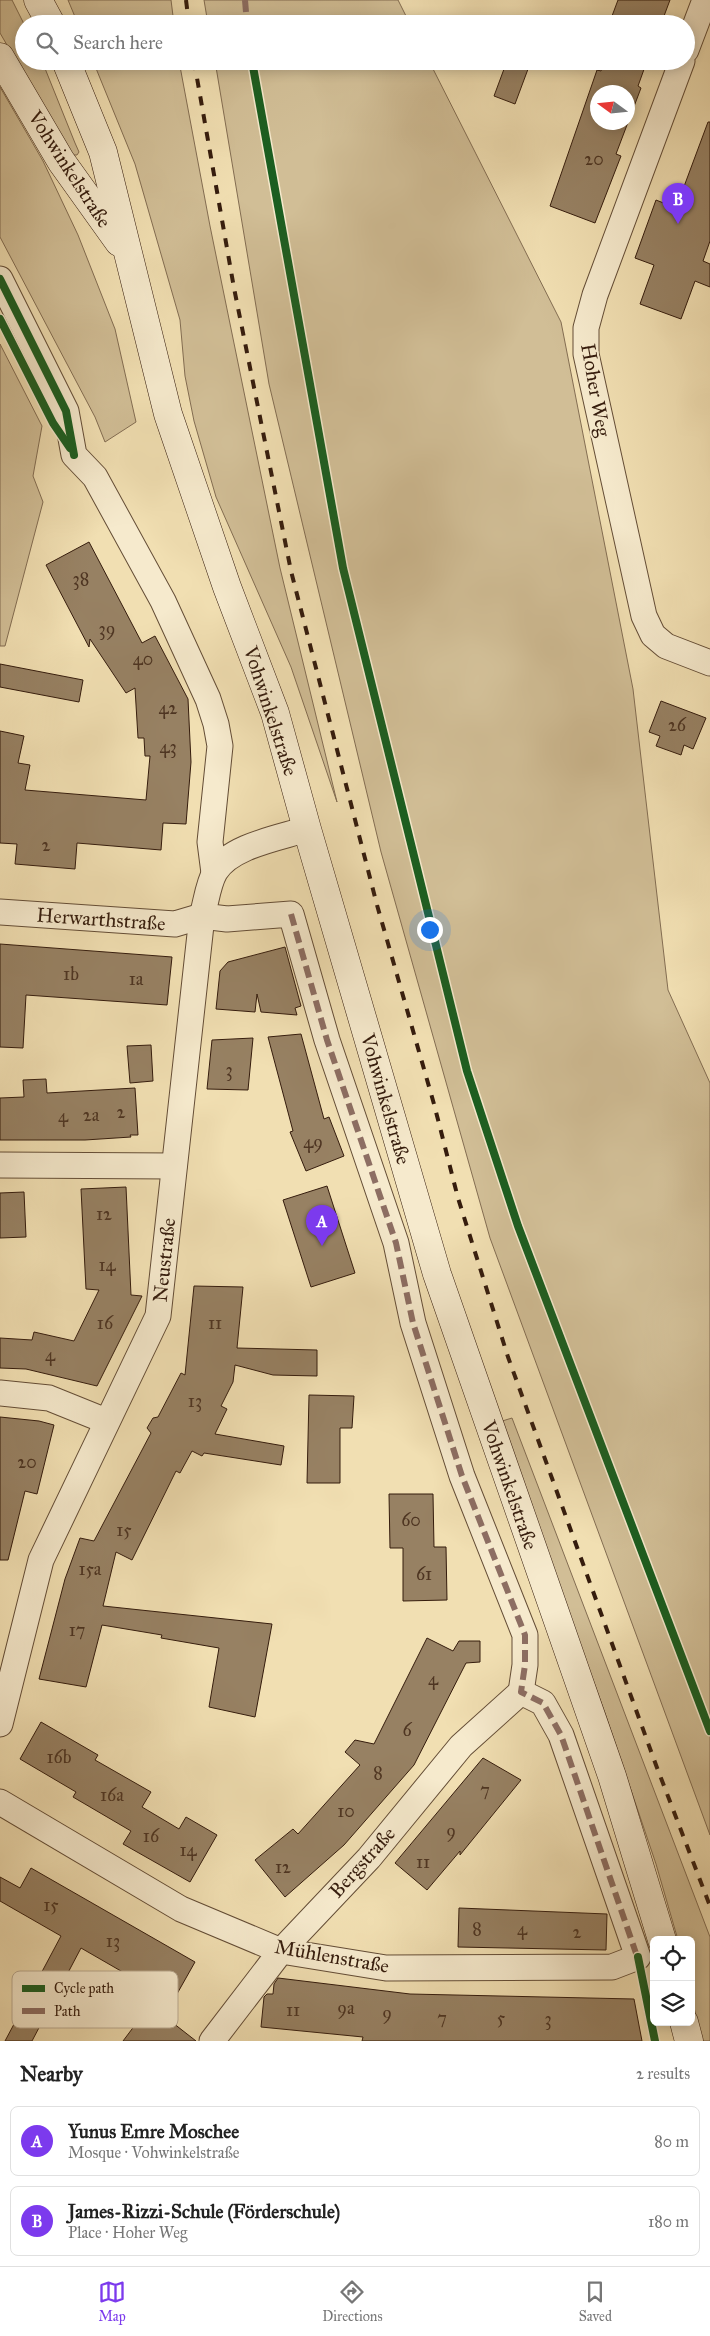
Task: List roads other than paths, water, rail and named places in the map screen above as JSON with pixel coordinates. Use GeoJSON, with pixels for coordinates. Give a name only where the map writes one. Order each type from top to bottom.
{"type":"FeatureCollection","features":[{"type":"Feature","properties":{"kind":"main road"},"geometry":{"type":"LineString","coordinates":[[38,0],[46,15]]}},
{"type":"Feature","properties":{"kind":"main road","name":"Vohwinkelstraße"},"geometry":{"type":"LineString","coordinates":[[0,56],[61,161],[128,254]]}},
{"type":"Feature","properties":{"kind":"main road","name":"Vohwinkelstraße"},"geometry":{"type":"LineString","coordinates":[[70,70],[103,152],[168,414],[227,587],[275,713],[437,1274],[612,1776],[661,1936]]}},
{"type":"Feature","properties":{"kind":"main road"},"geometry":{"type":"LineString","coordinates":[[685,2026],[689,2041]]}},
{"type":"Feature","properties":{"kind":"street"},"geometry":{"type":"LineString","coordinates":[[695,26],[705,0]]}},
{"type":"Feature","properties":{"kind":"street","name":"Hoher Weg"},"geometry":{"type":"LineString","coordinates":[[679,70],[595,295],[586,328],[586,354],[644,616],[653,636],[666,646],[710,663]]}},
{"type":"Feature","properties":{"kind":"street"},"geometry":{"type":"LineString","coordinates":[[0,280],[66,411],[74,455],[95,477],[163,601],[211,708],[220,746],[210,842],[214,872]]}},
{"type":"Feature","properties":{"kind":"street","name":"Neustraße"},"geometry":{"type":"LineString","coordinates":[[0,1724],[41,1560],[158,1316],[202,916],[214,872],[226,857],[238,851],[307,829]]}},
{"type":"Feature","properties":{"kind":"street","name":"Herwarthstraße"},"geometry":{"type":"LineString","coordinates":[[0,912],[175,924],[202,916],[227,919],[291,914],[327,1040],[396,1243],[412,1322],[462,1476],[526,1635],[525,1664],[521,1692]]}},
{"type":"Feature","properties":{"kind":"street"},"geometry":{"type":"LineString","coordinates":[[0,1166],[174,1166]]}},
{"type":"Feature","properties":{"kind":"street"},"geometry":{"type":"LineString","coordinates":[[0,1393],[49,1398],[106,1421]]}},
{"type":"Feature","properties":{"kind":"street","name":"Bergstraße"},"geometry":{"type":"LineString","coordinates":[[212,2041],[281,1951],[369,1858],[461,1746],[521,1692]]}},
{"type":"Feature","properties":{"kind":"street","name":"Mühlenstraße"},"geometry":{"type":"LineString","coordinates":[[0,1802],[182,1909],[281,1951],[386,1968],[612,1968],[638,1957],[560,1735],[543,1703],[521,1692]]}},
{"type":"Feature","properties":{"kind":"railway"},"geometry":{"type":"LineString","coordinates":[[186,0],[188,15]]}},
{"type":"Feature","properties":{"kind":"railway"},"geometry":{"type":"LineString","coordinates":[[196,70],[234,288],[291,571],[377,905],[434,1104],[458,1198],[508,1357],[656,1765],[710,1906]]}},
{"type":"Feature","properties":{"kind":"place","name":"James-Rizzi-Schule (Förderschule)"},"geometry":{"type":"Point","coordinates":[678,224]}},
{"type":"Feature","properties":{"kind":"place","name":"Yunus Emre Moschee"},"geometry":{"type":"Point","coordinates":[322,1246]}}]}
